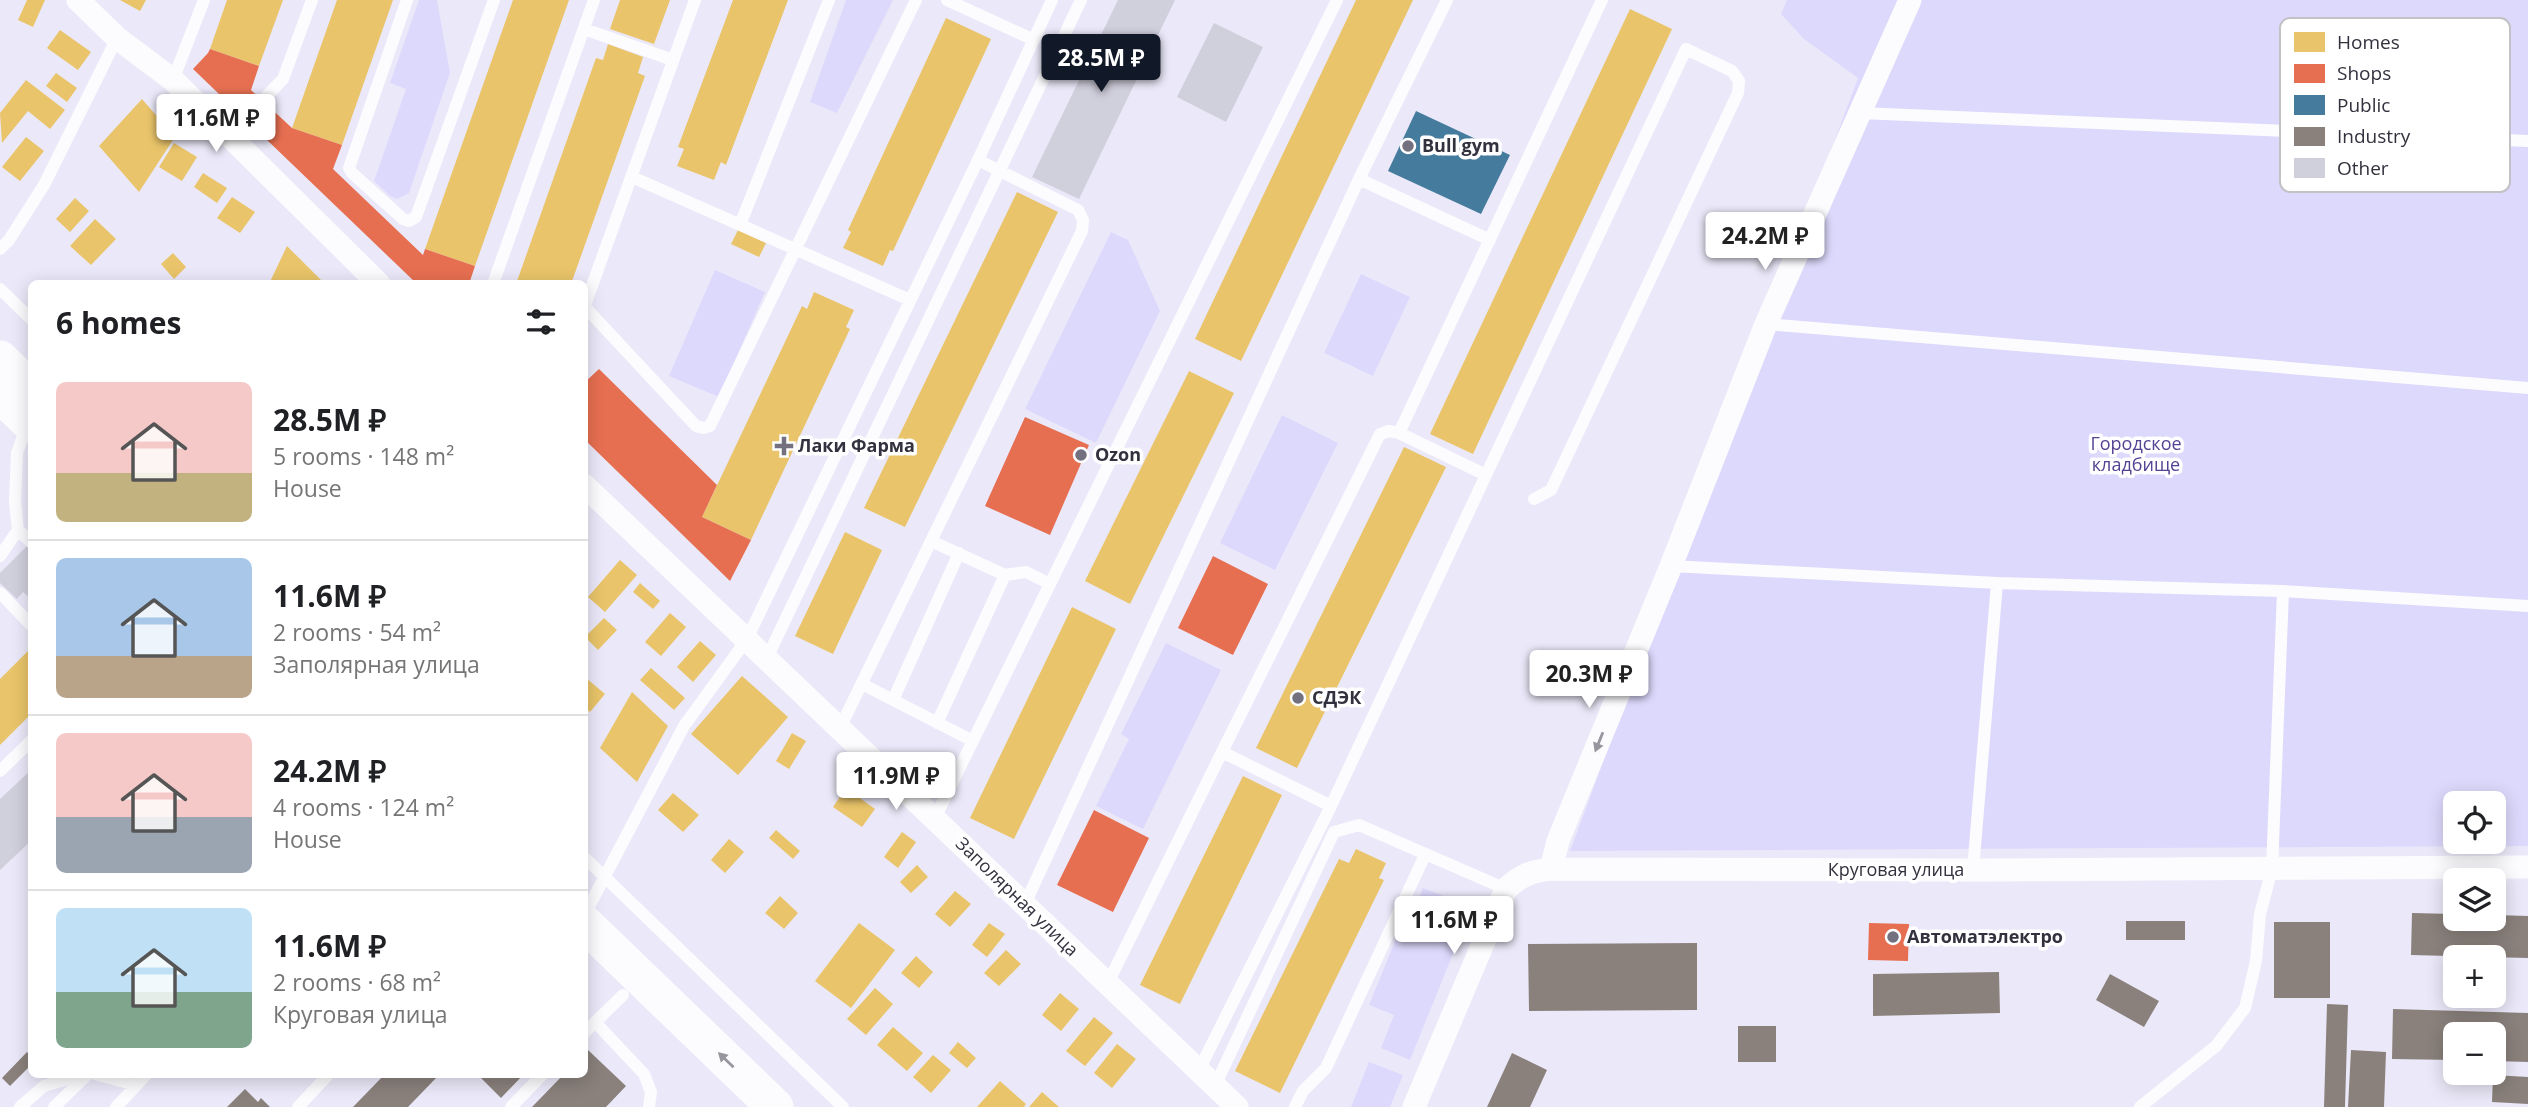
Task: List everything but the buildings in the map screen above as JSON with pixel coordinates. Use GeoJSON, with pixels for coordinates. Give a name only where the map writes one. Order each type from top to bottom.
{"type":"FeatureCollection","features":[{"type":"Feature","properties":{"kind":"main road"},"geometry":{"type":"LineString","coordinates":[[0,359],[28,408]]}},
{"type":"Feature","properties":{"kind":"main road"},"geometry":{"type":"LineString","coordinates":[[0,394],[28,411]]}},
{"type":"Feature","properties":{"kind":"main road"},"geometry":{"type":"LineString","coordinates":[[588,927],[775,1107]]}},
{"type":"Feature","properties":{"kind":"main road"},"geometry":{"type":"LineString","coordinates":[[588,962],[739,1107]]}},
{"type":"Feature","properties":{"kind":"street"},"geometry":{"type":"LineString","coordinates":[[78,0],[117,38],[173,80],[375,280]]}},
{"type":"Feature","properties":{"kind":"street"},"geometry":{"type":"LineString","coordinates":[[1550,869],[1558,841],[1671,566],[1766,324],[1910,0]]}},
{"type":"Feature","properties":{"kind":"street","name":"Заполярная улица"},"geometry":{"type":"LineString","coordinates":[[588,489],[1237,1107]]}},
{"type":"Feature","properties":{"kind":"street","name":"Круговая улица"},"geometry":{"type":"LineString","coordinates":[[1506,889],[1519,877],[1533,871],[1550,869],[2528,867]]}},
{"type":"Feature","properties":{"kind":"street"},"geometry":{"type":"LineString","coordinates":[[1414,1107],[1506,889]]}},
{"type":"Feature","properties":{"kind":"lane"},"geometry":{"type":"LineString","coordinates":[[173,80],[204,0]]}},
{"type":"Feature","properties":{"kind":"lane"},"geometry":{"type":"LineString","coordinates":[[262,101],[283,79],[313,0]]}},
{"type":"Feature","properties":{"kind":"lane"},"geometry":{"type":"LineString","coordinates":[[407,0],[349,167],[352,173],[403,219],[409,220],[416,217],[494,0]]}},
{"type":"Feature","properties":{"kind":"lane"},"geometry":{"type":"LineString","coordinates":[[494,280],[594,0]]}},
{"type":"Feature","properties":{"kind":"lane"},"geometry":{"type":"LineString","coordinates":[[588,299],[695,0]]}},
{"type":"Feature","properties":{"kind":"lane"},"geometry":{"type":"LineString","coordinates":[[740,225],[829,0]]}},
{"type":"Feature","properties":{"kind":"lane"},"geometry":{"type":"LineString","coordinates":[[588,310],[696,426],[710,426],[916,0]]}},
{"type":"Feature","properties":{"kind":"lane"},"geometry":{"type":"LineString","coordinates":[[947,0],[1034,40]]}},
{"type":"Feature","properties":{"kind":"lane"},"geometry":{"type":"LineString","coordinates":[[588,909],[684,726],[747,639],[978,160],[1052,0]]}},
{"type":"Feature","properties":{"kind":"lane"},"geometry":{"type":"LineString","coordinates":[[767,658],[1082,0]]}},
{"type":"Feature","properties":{"kind":"lane"},"geometry":{"type":"LineString","coordinates":[[935,818],[1338,0]]}},
{"type":"Feature","properties":{"kind":"lane"},"geometry":{"type":"LineString","coordinates":[[1024,904],[1359,179],[1447,0]]}},
{"type":"Feature","properties":{"kind":"lane"},"geometry":{"type":"LineString","coordinates":[[1399,433],[1602,0]]}},
{"type":"Feature","properties":{"kind":"lane"},"geometry":{"type":"LineString","coordinates":[[584,29],[673,60]]}},
{"type":"Feature","properties":{"kind":"lane"},"geometry":{"type":"LineString","coordinates":[[0,250],[44,184],[117,38]]}},
{"type":"Feature","properties":{"kind":"lane"},"geometry":{"type":"LineString","coordinates":[[1207,1078],[1331,806],[1686,49],[1732,71],[1739,81],[1738,93],[1551,490],[1534,499]]}},
{"type":"Feature","properties":{"kind":"lane"},"geometry":{"type":"LineString","coordinates":[[1860,113],[2280,131]]}},
{"type":"Feature","properties":{"kind":"lane"},"geometry":{"type":"LineString","coordinates":[[229,135],[245,119]]}},
{"type":"Feature","properties":{"kind":"lane"},"geometry":{"type":"LineString","coordinates":[[2510,140],[2528,141]]}},
{"type":"Feature","properties":{"kind":"lane"},"geometry":{"type":"LineString","coordinates":[[840,728],[1082,231],[1083,220],[1078,210],[978,160]]}},
{"type":"Feature","properties":{"kind":"lane"},"geometry":{"type":"LineString","coordinates":[[632,177],[910,300]]}},
{"type":"Feature","properties":{"kind":"lane"},"geometry":{"type":"LineString","coordinates":[[1359,179],[1490,240]]}},
{"type":"Feature","properties":{"kind":"lane"},"geometry":{"type":"LineString","coordinates":[[0,289],[28,316]]}},
{"type":"Feature","properties":{"kind":"lane"},"geometry":{"type":"LineString","coordinates":[[1766,324],[2528,388]]}},
{"type":"Feature","properties":{"kind":"lane"},"geometry":{"type":"LineString","coordinates":[[0,556],[18,530],[15,502],[16,453],[28,418]]}},
{"type":"Feature","properties":{"kind":"lane"},"geometry":{"type":"LineString","coordinates":[[1108,983],[1380,434],[1389,431],[1399,433],[1486,475]]}},
{"type":"Feature","properties":{"kind":"lane"},"geometry":{"type":"LineString","coordinates":[[18,530],[28,539]]}},
{"type":"Feature","properties":{"kind":"lane"},"geometry":{"type":"LineString","coordinates":[[931,541],[1005,575],[1026,572],[1050,584]]}},
{"type":"Feature","properties":{"kind":"lane"},"geometry":{"type":"LineString","coordinates":[[893,700],[959,553]]}},
{"type":"Feature","properties":{"kind":"lane"},"geometry":{"type":"LineString","coordinates":[[1671,566],[1997,583],[2283,591],[2528,606]]}},
{"type":"Feature","properties":{"kind":"lane"},"geometry":{"type":"LineString","coordinates":[[937,723],[1005,575]]}},
{"type":"Feature","properties":{"kind":"lane"},"geometry":{"type":"LineString","coordinates":[[1973,870],[1997,583]]}},
{"type":"Feature","properties":{"kind":"lane"},"geometry":{"type":"LineString","coordinates":[[2140,1107],[2216,1046],[2245,1008],[2256,961],[2260,914],[2272,869],[2283,591]]}},
{"type":"Feature","properties":{"kind":"lane"},"geometry":{"type":"LineString","coordinates":[[0,593],[28,622]]}},
{"type":"Feature","properties":{"kind":"lane"},"geometry":{"type":"LineString","coordinates":[[862,684],[973,741]]}},
{"type":"Feature","properties":{"kind":"lane"},"geometry":{"type":"LineString","coordinates":[[0,771],[28,744]]}},
{"type":"Feature","properties":{"kind":"lane"},"geometry":{"type":"LineString","coordinates":[[1222,752],[1331,806]]}},
{"type":"Feature","properties":{"kind":"lane"},"geometry":{"type":"LineString","coordinates":[[1207,1078],[1334,832],[1359,825],[1425,855],[1459,866],[1506,889]]}},
{"type":"Feature","properties":{"kind":"lane"},"geometry":{"type":"LineString","coordinates":[[1295,1107],[1303,1091],[1326,1068],[1425,855]]}},
{"type":"Feature","properties":{"kind":"lane"},"geometry":{"type":"LineString","coordinates":[[588,861],[844,1107]]}},
{"type":"Feature","properties":{"kind":"lane"},"geometry":{"type":"LineString","coordinates":[[588,1029],[623,995]]}},
{"type":"Feature","properties":{"kind":"lane"},"geometry":{"type":"LineString","coordinates":[[595,1023],[644,1074],[651,1092],[649,1107]]}},
{"type":"Feature","properties":{"kind":"lane"},"geometry":{"type":"LineString","coordinates":[[20,1107],[44,1086],[72,1078]]}},
{"type":"Feature","properties":{"kind":"lane"},"geometry":{"type":"LineString","coordinates":[[54,1107],[82,1078]]}},
{"type":"Feature","properties":{"kind":"lane"},"geometry":{"type":"LineString","coordinates":[[110,1078],[136,1085]]}},
{"type":"Feature","properties":{"kind":"lane"},"geometry":{"type":"LineString","coordinates":[[116,1107],[143,1078]]}},
{"type":"Feature","properties":{"kind":"lane"},"geometry":{"type":"LineString","coordinates":[[298,1107],[325,1078]]}},
{"type":"Feature","properties":{"kind":"lane"},"geometry":{"type":"LineString","coordinates":[[511,1107],[539,1078]]}},
{"type":"Feature","properties":{"kind":"green space"},"geometry":{"type":"Polygon","coordinates":[[[419,0],[437,0],[450,73],[409,193],[397,199],[374,181],[406,89],[390,83],[419,0]]]}},
{"type":"Feature","properties":{"kind":"green space"},"geometry":{"type":"Polygon","coordinates":[[[846,0],[893,0],[837,113],[810,102],[846,0]]]}},
{"type":"Feature","properties":{"kind":"green space","name":"Городское кладбище"},"geometry":{"type":"Polygon","coordinates":[[[1787,0],[2528,0],[2528,846],[2506,846],[2506,791],[2443,791],[2443,846],[1570,851],[1858,78],[1804,39],[1781,14],[1787,0]]]}},
{"type":"Feature","properties":{"kind":"green space"},"geometry":{"type":"Polygon","coordinates":[[[1111,232],[1128,240],[1160,311],[1096,443],[1025,409],[1111,232]]]}},
{"type":"Feature","properties":{"kind":"green space"},"geometry":{"type":"Polygon","coordinates":[[[715,270],[765,292],[719,397],[669,376],[715,270]]]}},
{"type":"Feature","properties":{"kind":"green space"},"geometry":{"type":"Polygon","coordinates":[[[1361,274],[1410,297],[1373,376],[1324,353],[1361,274]]]}},
{"type":"Feature","properties":{"kind":"green space"},"geometry":{"type":"Polygon","coordinates":[[[1282,415],[1338,443],[1275,570],[1220,543],[1282,415]]]}},
{"type":"Feature","properties":{"kind":"green space"},"geometry":{"type":"Polygon","coordinates":[[[1166,643],[1221,670],[1143,829],[1096,806],[1129,739],[1121,734],[1166,643]]]}},
{"type":"Feature","properties":{"kind":"green space"},"geometry":{"type":"Polygon","coordinates":[[[1423,888],[1472,907],[1410,1060],[1381,1048],[1394,1015],[1369,1005],[1402,924],[1408,926],[1423,888]]]}},
{"type":"Feature","properties":{"kind":"green space"},"geometry":{"type":"Polygon","coordinates":[[[1369,1062],[1403,1075],[1390,1107],[1351,1107],[1369,1062]]]}},
{"type":"Feature","properties":{"kind":"place","name":"Bull gym"},"geometry":{"type":"Point","coordinates":[1408,146]}},
{"type":"Feature","properties":{"kind":"place","name":"Лаки Фарма"},"geometry":{"type":"Point","coordinates":[784,446]}},
{"type":"Feature","properties":{"kind":"place","name":"Ozon"},"geometry":{"type":"Point","coordinates":[1081,455]}},
{"type":"Feature","properties":{"kind":"place","name":"СДЭК"},"geometry":{"type":"Point","coordinates":[1298,698]}},
{"type":"Feature","properties":{"kind":"place","name":"Автоматэлектро"},"geometry":{"type":"Point","coordinates":[1893,937]}}]}
